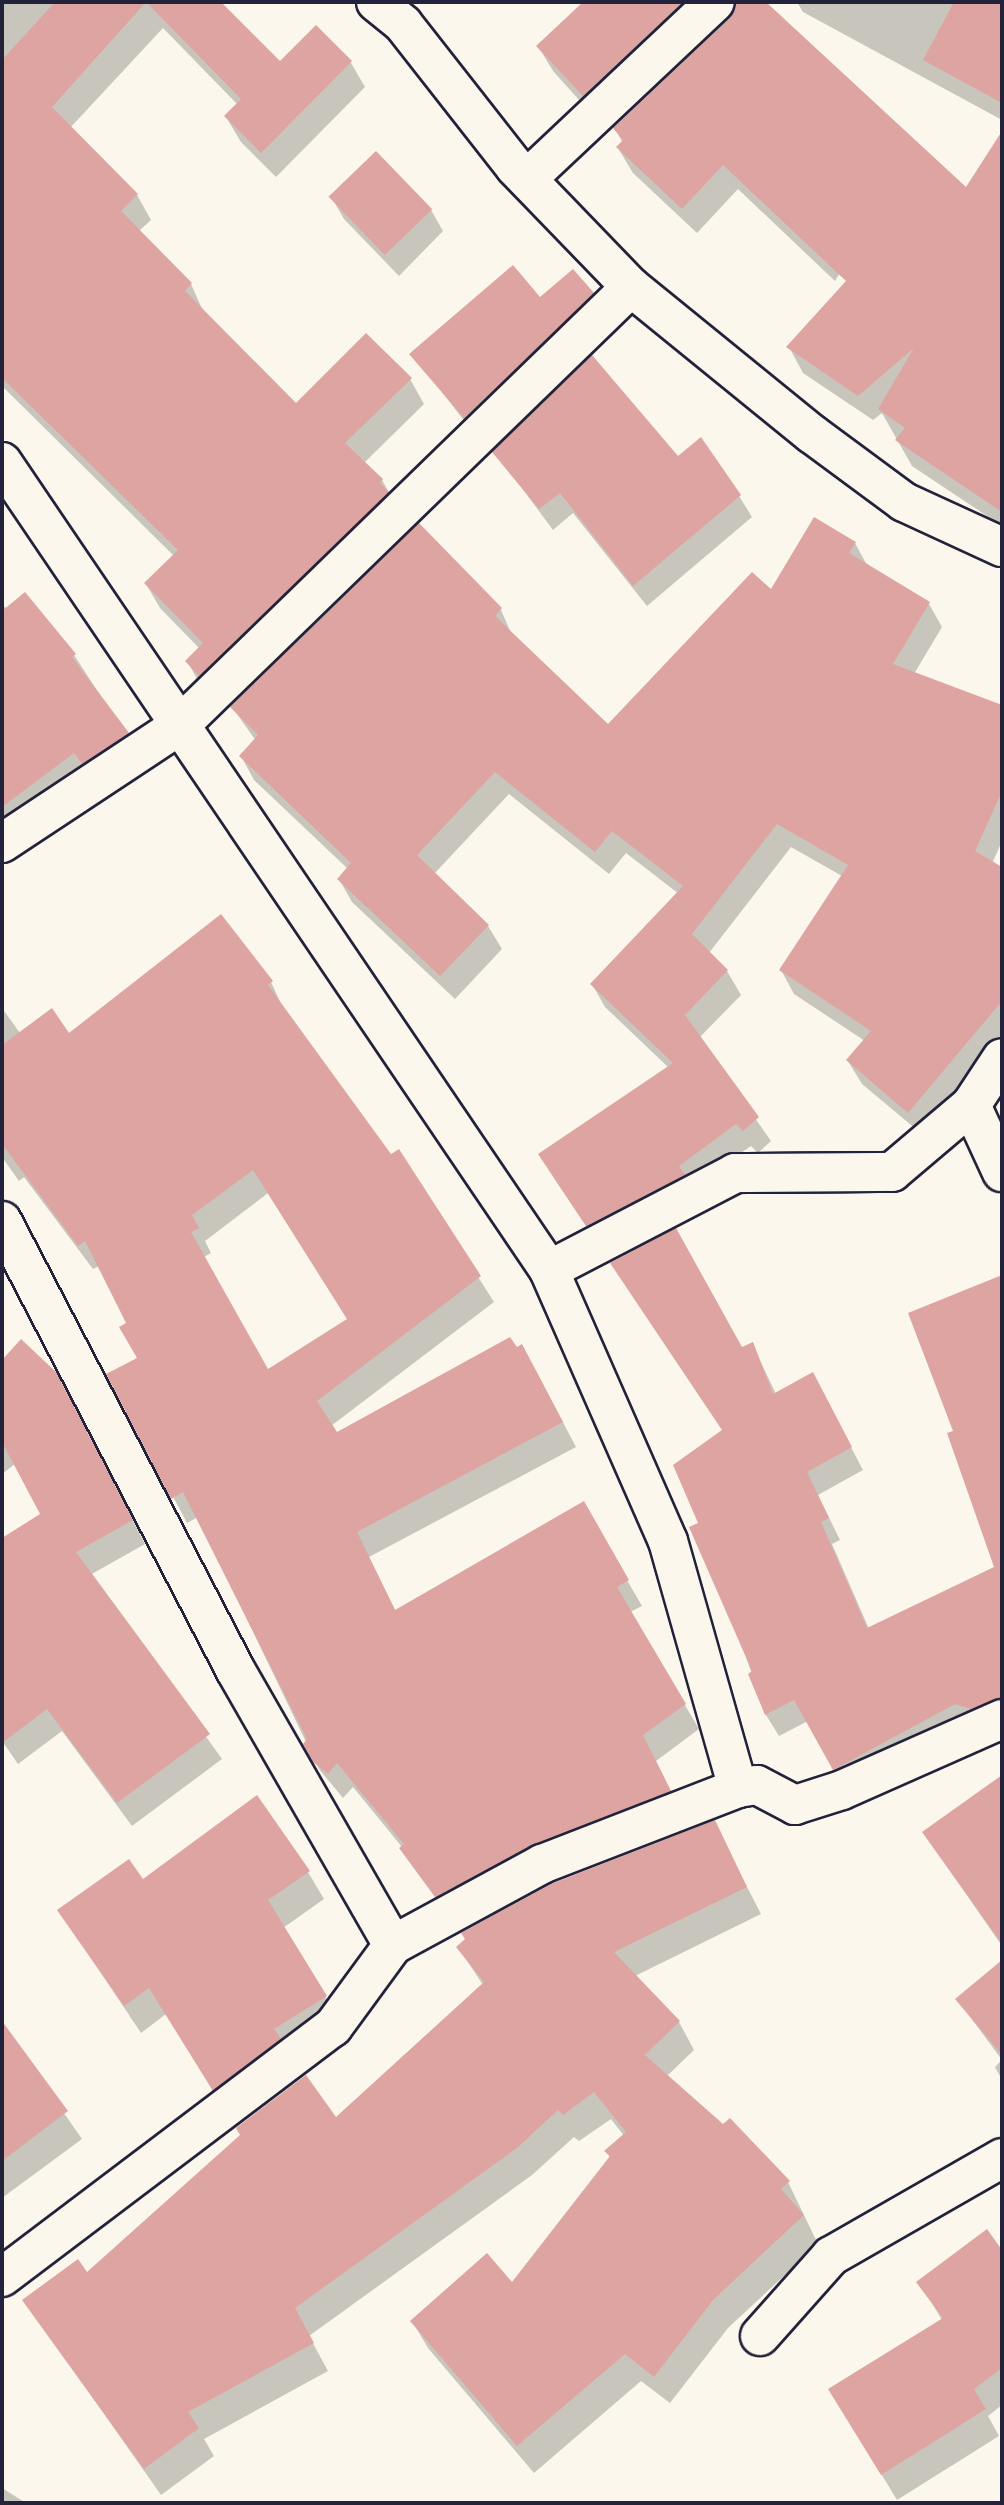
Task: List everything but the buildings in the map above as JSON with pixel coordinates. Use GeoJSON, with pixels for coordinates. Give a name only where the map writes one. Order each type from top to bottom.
{"type":"FeatureCollection","features":[{"type":"Feature","properties":{"kind":"street"},"geometry":{"type":"LineString","coordinates":[[376,2],[403,24],[527,178],[631,287],[812,433],[904,502],[1002,547]]}},
{"type":"Feature","properties":{"kind":"street"},"geometry":{"type":"LineString","coordinates":[[527,178],[715,2]]}},
{"type":"Feature","properties":{"kind":"street"},"geometry":{"type":"LineString","coordinates":[[2,843],[179,726],[631,287]]}},
{"type":"Feature","properties":{"kind":"street"},"geometry":{"type":"LineString","coordinates":[[2,462],[549,1270],[668,1541],[738,1788]]}},
{"type":"Feature","properties":{"kind":"street"},"geometry":{"type":"LineString","coordinates":[[549,1270],[735,1173],[892,1171],[971,1105],[1002,1058]]}},
{"type":"Feature","properties":{"kind":"street"},"geometry":{"type":"LineString","coordinates":[[971,1105],[1002,1172]]}},
{"type":"Feature","properties":{"kind":"street"},"geometry":{"type":"LineString","coordinates":[[2,1221],[236,1671],[393,1945]]}},
{"type":"Feature","properties":{"kind":"street"},"geometry":{"type":"LineString","coordinates":[[2,2277],[333,2027],[393,1945],[542,1864],[738,1788],[757,1785],[795,1805],[842,1790],[1002,1719]]}},
{"type":"Feature","properties":{"kind":"street"},"geometry":{"type":"LineString","coordinates":[[760,2336],[831,2256],[1002,2158]]}}]}
